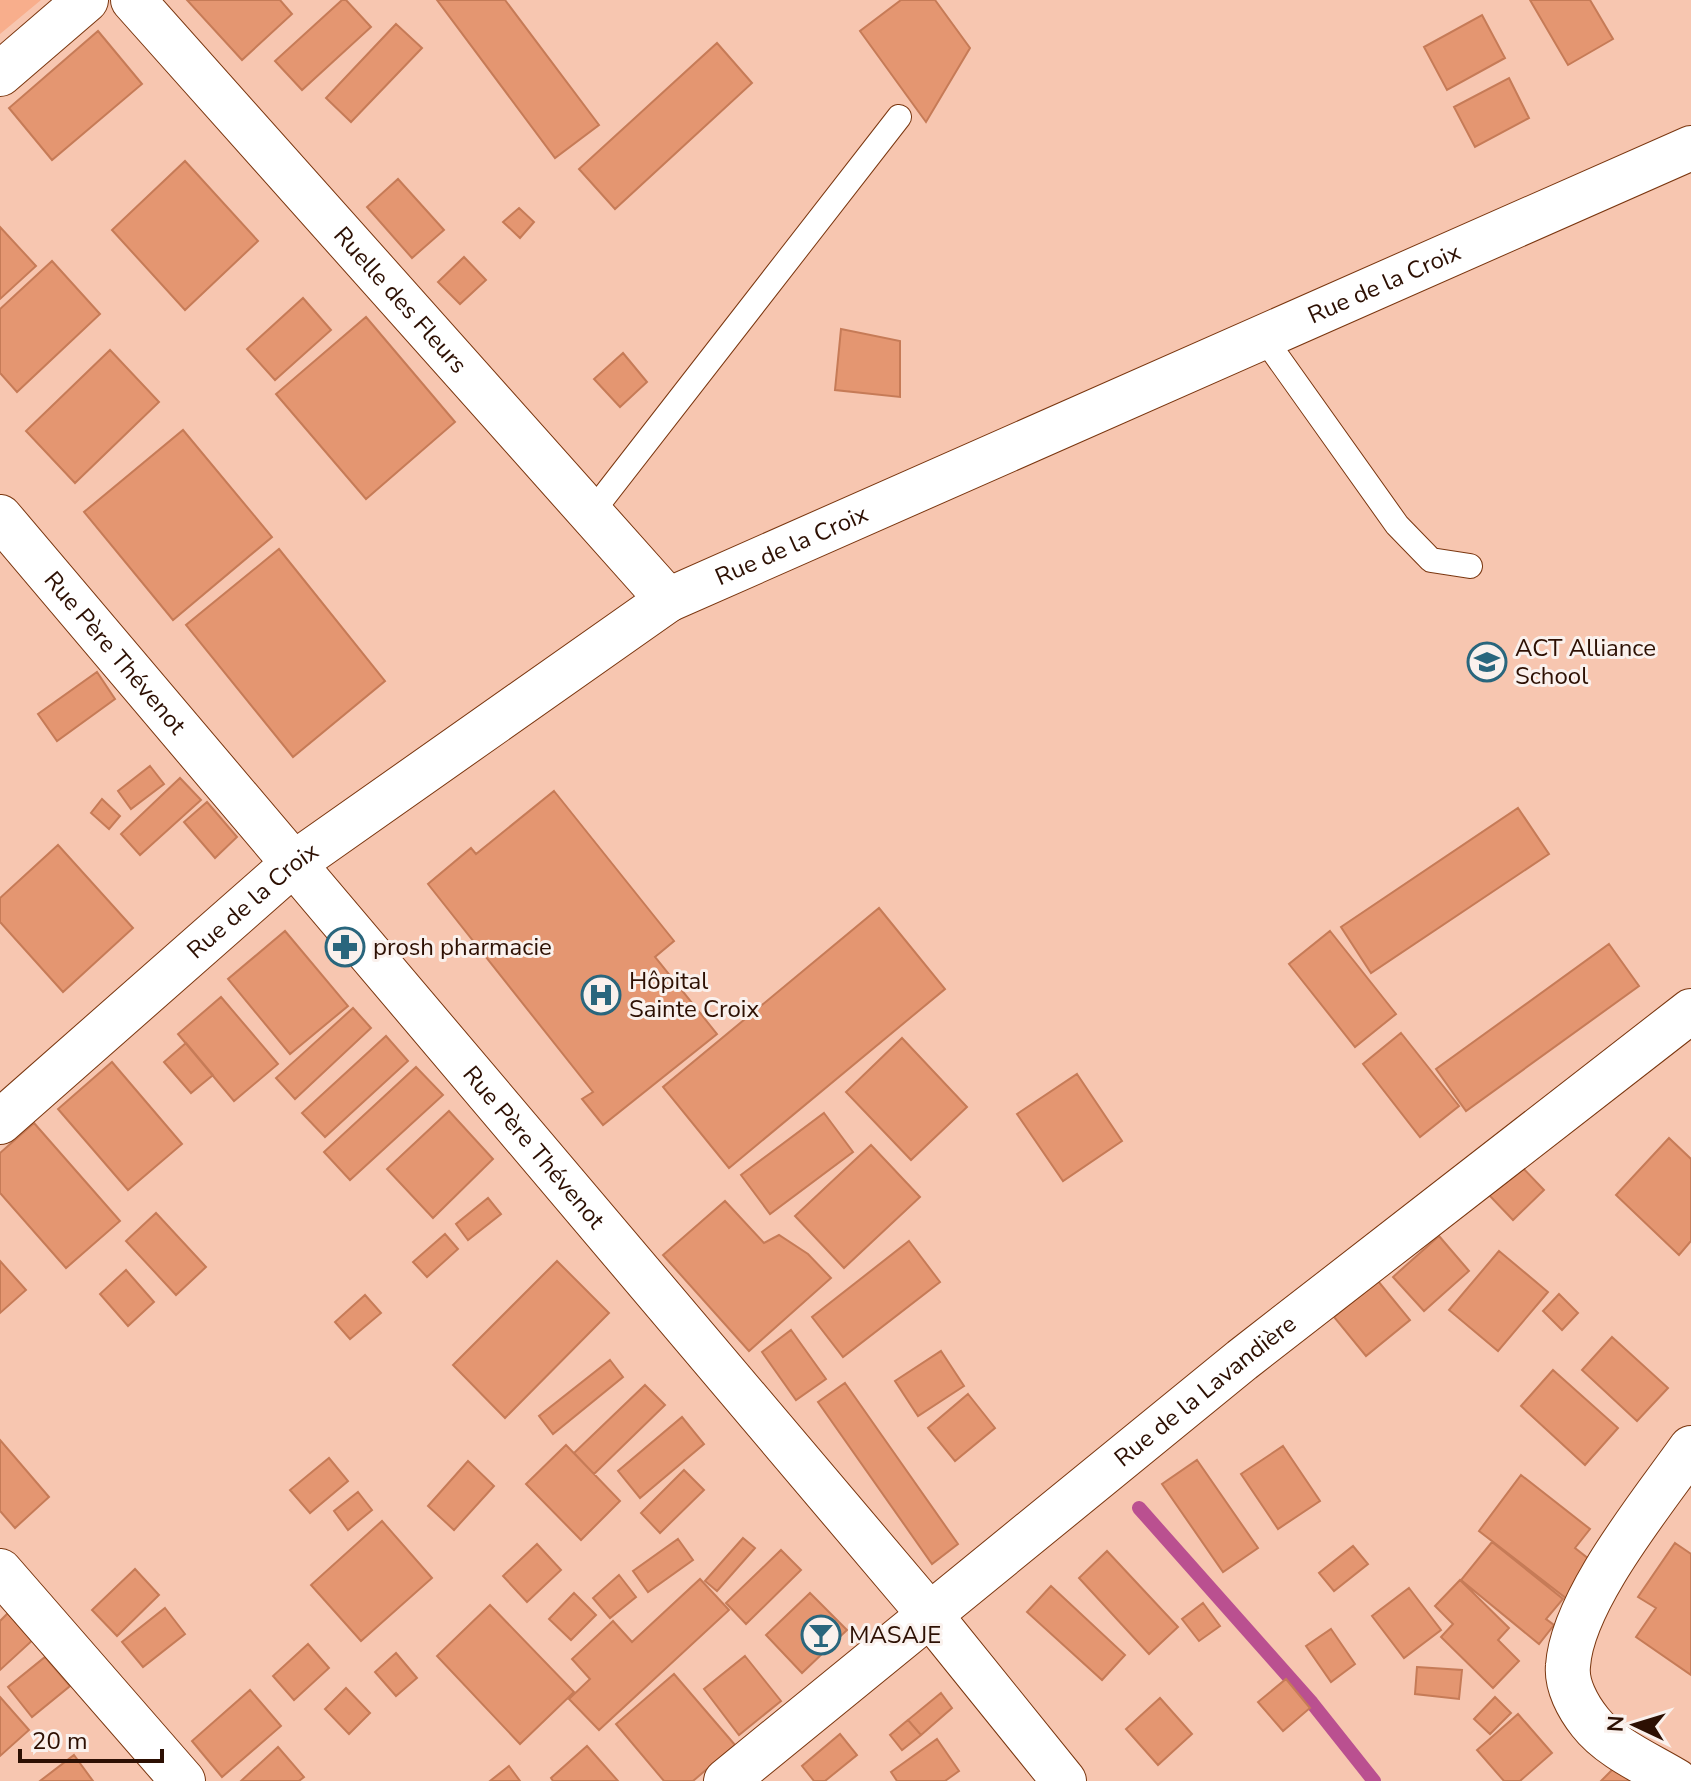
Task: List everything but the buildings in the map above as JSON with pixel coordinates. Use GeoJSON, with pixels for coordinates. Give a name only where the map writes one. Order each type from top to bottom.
{"type":"FeatureCollection","features":[{"type":"Feature","properties":{"kind":"street"},"geometry":{"type":"LineString","coordinates":[[0,74],[86,0]]}},
{"type":"Feature","properties":{"kind":"street","name":"Ruelle des Fleurs"},"geometry":{"type":"LineString","coordinates":[[133,0],[668,600]]}},
{"type":"Feature","properties":{"kind":"street","name":"Rue de la Croix"},"geometry":{"type":"LineString","coordinates":[[0,1122],[293,864],[668,600],[1691,148]]}},
{"type":"Feature","properties":{"kind":"street","name":"Rue Père Thévenot"},"geometry":{"type":"LineString","coordinates":[[0,517],[930,1615],[1064,1781]]}},
{"type":"Feature","properties":{"kind":"street","name":"Rue de la Lavandière"},"geometry":{"type":"LineString","coordinates":[[726,1781],[1242,1360],[1691,1011]]}},
{"type":"Feature","properties":{"kind":"street"},"geometry":{"type":"LineString","coordinates":[[1676,1781],[1605,1737],[1590,1722],[1570,1686],[1567,1669],[1573,1640],[1588,1605],[1630,1534],[1691,1448]]}},
{"type":"Feature","properties":{"kind":"street"},"geometry":{"type":"LineString","coordinates":[[0,1571],[183,1781]]}},
{"type":"Feature","properties":{"kind":"lane"},"geometry":{"type":"LineString","coordinates":[[592,512],[899,117]]}},
{"type":"Feature","properties":{"kind":"lane"},"geometry":{"type":"LineString","coordinates":[[1264,338],[1397,525],[1431,560],[1470,566]]}},
{"type":"Feature","properties":{"kind":"shaded area"},"geometry":{"type":"Polygon","coordinates":[[[0,0],[41,0],[0,34],[0,0]]]}},
{"type":"Feature","properties":{"kind":"waterway"},"geometry":{"type":"LineString","coordinates":[[1139,1508],[1312,1703],[1374,1781]]}},
{"type":"Feature","properties":{"kind":"place","name":"ACT Alliance School"},"geometry":{"type":"Point","coordinates":[1487,662]}},
{"type":"Feature","properties":{"kind":"place","name":"prosh pharmacie"},"geometry":{"type":"Point","coordinates":[345,947]}},
{"type":"Feature","properties":{"kind":"place","name":"Hôpital Sainte Croix"},"geometry":{"type":"Point","coordinates":[601,995]}},
{"type":"Feature","properties":{"kind":"place","name":"MASAJE"},"geometry":{"type":"Point","coordinates":[821,1635]}}]}
